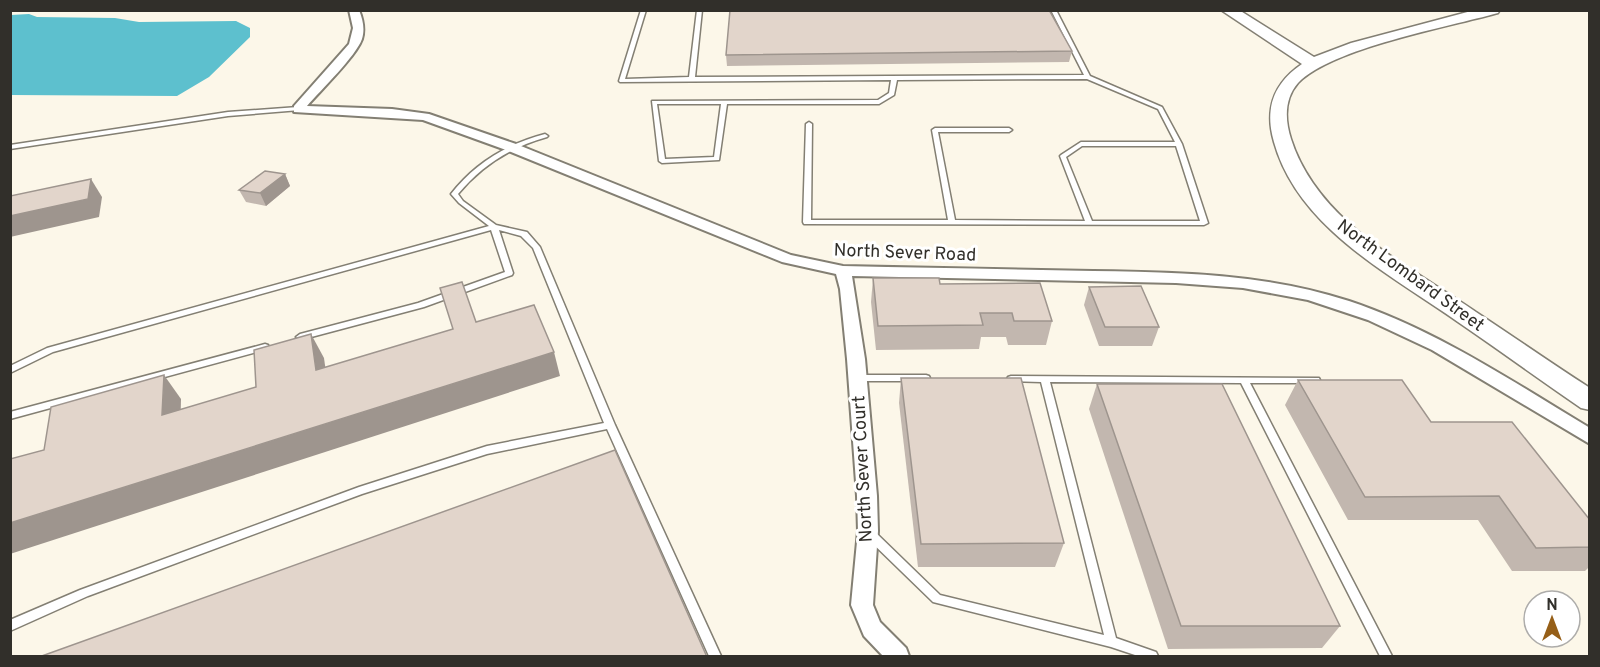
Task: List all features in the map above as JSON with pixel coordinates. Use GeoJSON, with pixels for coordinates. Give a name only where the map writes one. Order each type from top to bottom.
{"type":"FeatureCollection","features":[{"type":"Feature","properties":{"kind":"main road"},"geometry":{"type":"LineString","coordinates":[[1228,10],[1314,64]]}},
{"type":"Feature","properties":{"kind":"main road","name":"North Lombard Street"},"geometry":{"type":"LineString","coordinates":[[1493,10],[1344,51],[1300,73],[1285,88],[1278,105],[1284,150],[1295,173],[1311,194],[1340,224],[1386,261],[1590,401]]}},
{"type":"Feature","properties":{"kind":"street"},"geometry":{"type":"LineString","coordinates":[[298,109],[354,45],[358,36],[359,23],[354,10]]}},
{"type":"Feature","properties":{"kind":"street","name":"North Sever Road"},"geometry":{"type":"LineString","coordinates":[[298,109],[392,113],[425,117],[511,147],[787,259],[843,271],[1150,277],[1256,284],[1300,293],[1357,310],[1417,335],[1590,437]]}},
{"type":"Feature","properties":{"kind":"street","name":"North Sever Court"},"geometry":{"type":"LineString","coordinates":[[843,271],[848,289],[858,378],[868,531],[862,605],[872,629],[898,657]]}},
{"type":"Feature","properties":{"kind":"lane"},"geometry":{"type":"LineString","coordinates":[[644,10],[622,81],[1088,77],[1160,108],[1179,144],[1204,223],[807,222],[809,124]]}},
{"type":"Feature","properties":{"kind":"lane"},"geometry":{"type":"LineString","coordinates":[[692,79],[700,10]]}},
{"type":"Feature","properties":{"kind":"lane"},"geometry":{"type":"LineString","coordinates":[[1053,10],[1088,77]]}},
{"type":"Feature","properties":{"kind":"lane"},"geometry":{"type":"LineString","coordinates":[[724,102],[717,159],[662,161],[654,102],[724,102],[879,102],[892,94],[894,78]]}},
{"type":"Feature","properties":{"kind":"lane"},"geometry":{"type":"LineString","coordinates":[[10,147],[228,114],[298,109]]}},
{"type":"Feature","properties":{"kind":"lane"},"geometry":{"type":"LineString","coordinates":[[952,222],[935,130],[1009,130]]}},
{"type":"Feature","properties":{"kind":"lane"},"geometry":{"type":"LineString","coordinates":[[544,136],[511,147],[477,171],[454,194],[494,227],[524,234],[536,247],[610,425],[716,657]]}},
{"type":"Feature","properties":{"kind":"lane"},"geometry":{"type":"LineString","coordinates":[[1089,222],[1063,156],[1081,144],[1179,144]]}},
{"type":"Feature","properties":{"kind":"lane"},"geometry":{"type":"LineString","coordinates":[[296,339],[421,304],[509,273],[494,227]]}},
{"type":"Feature","properties":{"kind":"lane"},"geometry":{"type":"LineString","coordinates":[[10,370],[50,350],[494,227]]}},
{"type":"Feature","properties":{"kind":"lane"},"geometry":{"type":"LineString","coordinates":[[10,416],[273,345]]}},
{"type":"Feature","properties":{"kind":"lane"},"geometry":{"type":"LineString","coordinates":[[858,378],[940,378]]}},
{"type":"Feature","properties":{"kind":"lane"},"geometry":{"type":"LineString","coordinates":[[998,379],[1325,381]]}},
{"type":"Feature","properties":{"kind":"lane"},"geometry":{"type":"LineString","coordinates":[[1045,379],[1111,642]]}},
{"type":"Feature","properties":{"kind":"lane"},"geometry":{"type":"LineString","coordinates":[[1244,380],[1386,657]]}},
{"type":"Feature","properties":{"kind":"lane"},"geometry":{"type":"LineString","coordinates":[[10,626],[84,594],[359,491],[487,450],[610,425]]}},
{"type":"Feature","properties":{"kind":"lane"},"geometry":{"type":"LineString","coordinates":[[868,531],[937,599],[1111,642],[1152,657]]}},
{"type":"Feature","properties":{"kind":"water"},"geometry":{"type":"Polygon","coordinates":[[[29,14],[37,17],[115,18],[139,22],[236,21],[250,28],[250,37],[209,77],[177,96],[11,95],[11,15],[29,14]]]}},
{"type":"Feature","properties":{"kind":"building"},"geometry":{"type":"Polygon","coordinates":[[[730,10],[1049,10],[1072,51],[726,55],[730,10]]]}},
{"type":"Feature","properties":{"kind":"building"},"geometry":{"type":"Polygon","coordinates":[[[265,171],[285,174],[260,193],[239,190],[265,171]]]}},
{"type":"Feature","properties":{"kind":"building"},"geometry":{"type":"Polygon","coordinates":[[[91,179],[88,199],[10,216],[10,196],[91,179]]]}},
{"type":"Feature","properties":{"kind":"building"},"geometry":{"type":"Polygon","coordinates":[[[873,278],[939,278],[940,284],[1040,283],[1052,321],[1014,321],[1012,313],[980,313],[983,325],[878,326],[873,278]]]}},
{"type":"Feature","properties":{"kind":"building"},"geometry":{"type":"Polygon","coordinates":[[[462,282],[476,322],[534,305],[554,352],[10,523],[10,459],[44,450],[51,407],[164,375],[162,415],[256,387],[254,350],[311,334],[316,370],[453,329],[440,288],[462,282]]]}},
{"type":"Feature","properties":{"kind":"building"},"geometry":{"type":"Polygon","coordinates":[[[1141,286],[1159,327],[1105,327],[1089,287],[1141,286]]]}},
{"type":"Feature","properties":{"kind":"building"},"geometry":{"type":"Polygon","coordinates":[[[901,378],[1021,378],[1064,543],[921,544],[901,378]]]}},
{"type":"Feature","properties":{"kind":"building"},"geometry":{"type":"Polygon","coordinates":[[[1298,380],[1402,380],[1431,422],[1512,422],[1590,520],[1590,547],[1536,548],[1499,496],[1365,497],[1298,380]]]}},
{"type":"Feature","properties":{"kind":"building"},"geometry":{"type":"Polygon","coordinates":[[[1097,384],[1222,384],[1340,626],[1181,626],[1097,384]]]}},
{"type":"Feature","properties":{"kind":"building"},"geometry":{"type":"Polygon","coordinates":[[[615,450],[707,657],[39,657],[615,450]]]}}]}
